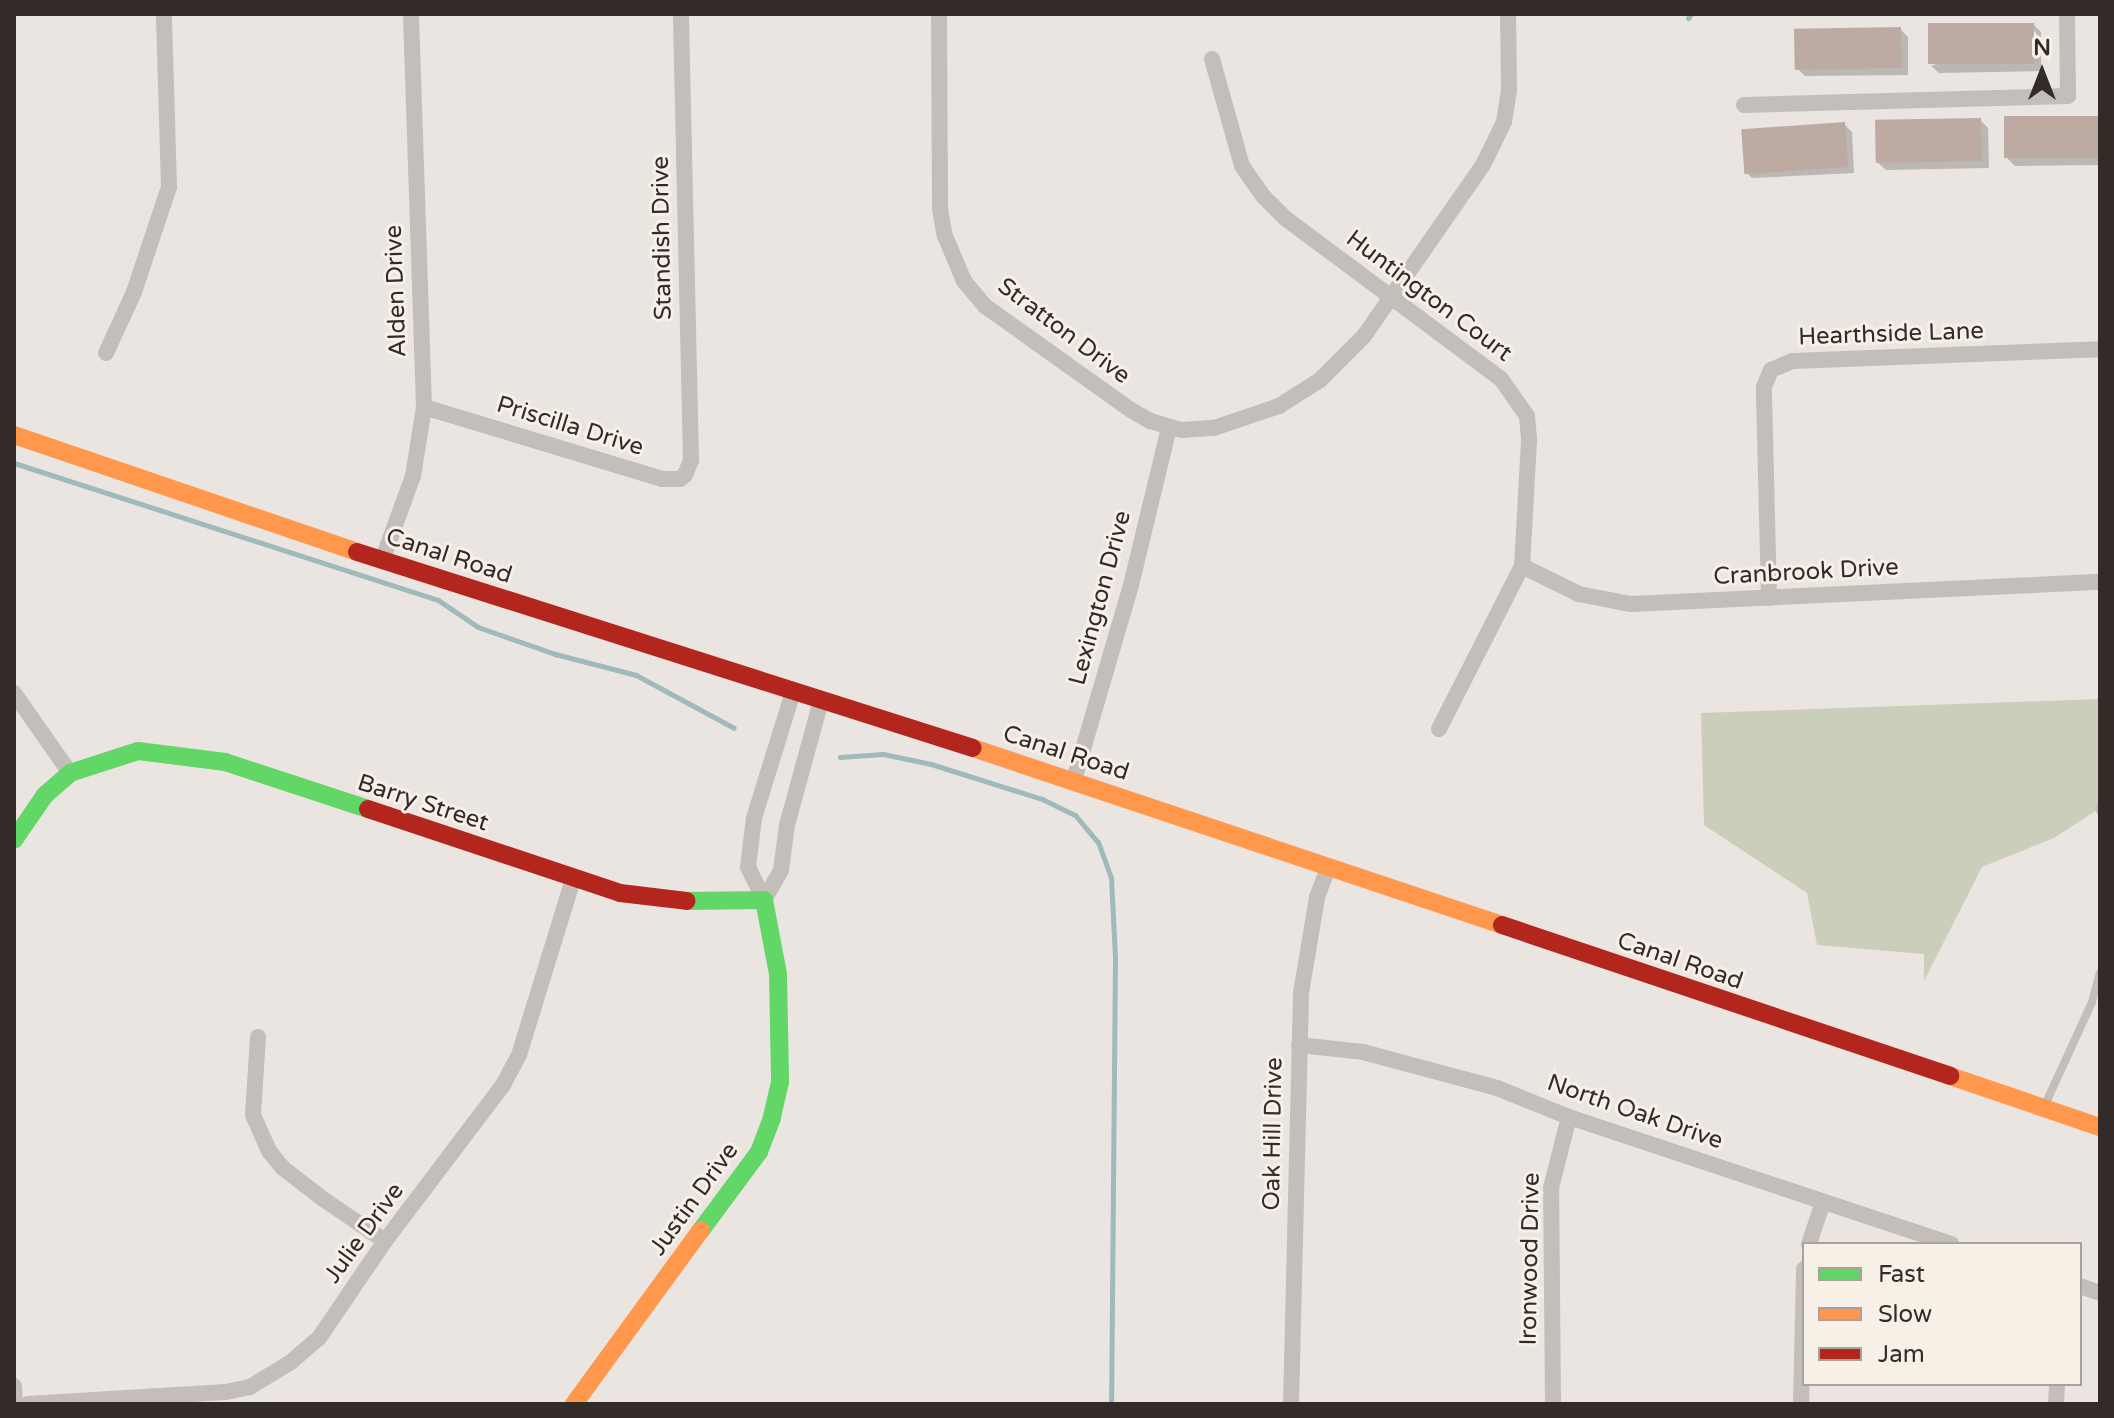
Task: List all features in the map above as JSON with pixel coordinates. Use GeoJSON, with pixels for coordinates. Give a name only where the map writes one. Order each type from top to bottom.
{"type":"FeatureCollection","features":[{"type":"Feature","properties":{"kind":"street"},"geometry":{"type":"LineString","coordinates":[[106,353],[134,292],[169,187],[164,14]]}},
{"type":"Feature","properties":{"kind":"street","name":"Alden Drive"},"geometry":{"type":"LineString","coordinates":[[382,561],[413,476],[424,407],[411,14]]}},
{"type":"Feature","properties":{"kind":"street","name":"Standish Drive"},"geometry":{"type":"LineString","coordinates":[[681,14],[691,460]]}},
{"type":"Feature","properties":{"kind":"street","name":"Stratton Drive"},"geometry":{"type":"LineString","coordinates":[[939,14],[940,209],[945,236],[964,281],[985,306],[1046,352],[1131,410],[1169,428]]}},
{"type":"Feature","properties":{"kind":"street"},"geometry":{"type":"LineString","coordinates":[[1169,428],[1214,428],[1290,400],[1343,359],[1391,299],[1483,165],[1504,122],[1509,91],[1508,14]]}},
{"type":"Feature","properties":{"kind":"street"},"geometry":{"type":"LineString","coordinates":[[1744,105],[2068,96],[2067,14]]}},
{"type":"Feature","properties":{"kind":"street","name":"Huntington Court"},"geometry":{"type":"LineString","coordinates":[[1212,59],[1249,181],[1285,218],[1501,379],[1527,416],[1522,566],[1439,729]]}},
{"type":"Feature","properties":{"kind":"street","name":"Hearthside Lane"},"geometry":{"type":"LineString","coordinates":[[1769,598],[1764,387],[1771,370],[1792,361],[2100,349]]}},
{"type":"Feature","properties":{"kind":"street","name":"Priscilla Drive"},"geometry":{"type":"LineString","coordinates":[[424,407],[662,479],[680,479],[691,460]]}},
{"type":"Feature","properties":{"kind":"street","name":"Lexington Drive"},"geometry":{"type":"LineString","coordinates":[[1074,780],[1131,585],[1169,428]]}},
{"type":"Feature","properties":{"kind":"street","name":"Canal Road"},"geometry":{"type":"LineString","coordinates":[[14,435],[382,561],[1074,780],[2100,1127]]}},
{"type":"Feature","properties":{"kind":"street","name":"Cranbrook Drive"},"geometry":{"type":"LineString","coordinates":[[1522,566],[1561,587],[1605,602],[1631,604],[2100,582]]}},
{"type":"Feature","properties":{"kind":"street","name":"Justin Drive"},"geometry":{"type":"LineString","coordinates":[[574,1404],[759,1152],[772,1118],[780,1082],[778,974],[764,900],[748,867],[754,818],[793,692]]}},
{"type":"Feature","properties":{"kind":"street"},"geometry":{"type":"LineString","coordinates":[[14,693],[70,773],[45,795],[14,840]]}},
{"type":"Feature","properties":{"kind":"street"},"geometry":{"type":"LineString","coordinates":[[764,900],[781,870],[787,825],[821,701]]}},
{"type":"Feature","properties":{"kind":"street"},"geometry":{"type":"LineString","coordinates":[[776,747],[806,755]]}},
{"type":"Feature","properties":{"kind":"street","name":"Barry Street"},"geometry":{"type":"LineString","coordinates":[[70,773],[138,751],[225,762],[620,893],[727,904],[764,900]]}},
{"type":"Feature","properties":{"kind":"street","name":"Oak Hill Drive"},"geometry":{"type":"LineString","coordinates":[[1291,1404],[1299,1045],[1305,955],[1317,897],[1328,868]]}},
{"type":"Feature","properties":{"kind":"street","name":"Julie Drive"},"geometry":{"type":"LineString","coordinates":[[28,1404],[250,1387],[291,1362],[319,1338],[385,1241],[476,1126],[519,1055],[573,879]]}},
{"type":"Feature","properties":{"kind":"street"},"geometry":{"type":"LineString","coordinates":[[258,1037],[253,1115],[269,1151],[283,1168],[385,1241]]}},
{"type":"Feature","properties":{"kind":"street","name":"North Oak Drive"},"geometry":{"type":"LineString","coordinates":[[1299,1045],[1363,1052],[1497,1088],[1569,1117],[1945,1242]]}},
{"type":"Feature","properties":{"kind":"street","name":"Ironwood Drive"},"geometry":{"type":"LineString","coordinates":[[1553,1404],[1551,1188],[1569,1117]]}},
{"type":"Feature","properties":{"kind":"street"},"geometry":{"type":"LineString","coordinates":[[1810,1242],[1823,1202]]}},
{"type":"Feature","properties":{"kind":"street"},"geometry":{"type":"LineString","coordinates":[[1801,1404],[1802,1359]]}},
{"type":"Feature","properties":{"kind":"street"},"geometry":{"type":"LineString","coordinates":[[14,1386],[15,1404]]}},
{"type":"Feature","properties":{"kind":"lane"},"geometry":{"type":"LineString","coordinates":[[2044,1108],[2092,1002],[2100,973]]}},
{"type":"Feature","properties":{"kind":"green space"},"geometry":{"type":"Polygon","coordinates":[[[2100,699],[2100,808],[2054,838],[1982,867],[1924,981],[1924,954],[1817,945],[1807,893],[1704,825],[1701,713],[2100,699]]]}},
{"type":"Feature","properties":{"kind":"building"},"geometry":{"type":"Polygon","coordinates":[[[1928,23],[2034,23],[2034,64],[1928,64],[1928,23]]]}},
{"type":"Feature","properties":{"kind":"building"},"geometry":{"type":"Polygon","coordinates":[[[1901,27],[1902,68],[1795,70],[1794,29],[1901,27]]]}},
{"type":"Feature","properties":{"kind":"building"},"geometry":{"type":"Polygon","coordinates":[[[2004,116],[2100,116],[2100,158],[2004,158],[2004,116]]]}},
{"type":"Feature","properties":{"kind":"building"},"geometry":{"type":"Polygon","coordinates":[[[1981,118],[1982,161],[1876,163],[1875,120],[1981,118]]]}},
{"type":"Feature","properties":{"kind":"building"},"geometry":{"type":"Polygon","coordinates":[[[1845,122],[1848,167],[1744,174],[1741,129],[1845,122]]]}},
{"type":"Feature","properties":{"kind":"waterway"},"geometry":{"type":"LineString","coordinates":[[1688,18],[1691,14]]}},
{"type":"Feature","properties":{"kind":"waterway"},"geometry":{"type":"LineString","coordinates":[[14,463],[438,600],[478,627],[555,654],[636,675],[734,728]]}},
{"type":"Feature","properties":{"kind":"waterway"},"geometry":{"type":"LineString","coordinates":[[840,757],[883,754],[931,764],[1042,799],[1075,815],[1098,842],[1111,878],[1115,956],[1111,1404]]}},
{"type":"Feature","properties":{"kind":"traffic: fast"},"geometry":{"type":"LineString","coordinates":[[14,840],[45,795],[70,773],[138,751],[225,762],[368,809]]}},
{"type":"Feature","properties":{"kind":"traffic: fast"},"geometry":{"type":"LineString","coordinates":[[687,901],[764,900],[778,974],[780,1082],[772,1118],[759,1152],[701,1230]]}},
{"type":"Feature","properties":{"kind":"traffic: slow"},"geometry":{"type":"LineString","coordinates":[[14,435],[357,552]]}},
{"type":"Feature","properties":{"kind":"traffic: slow"},"geometry":{"type":"LineString","coordinates":[[973,748],[1502,925]]}},
{"type":"Feature","properties":{"kind":"traffic: slow"},"geometry":{"type":"LineString","coordinates":[[1950,1076],[2100,1127]]}},
{"type":"Feature","properties":{"kind":"traffic: slow"},"geometry":{"type":"LineString","coordinates":[[574,1404],[701,1230]]}},
{"type":"Feature","properties":{"kind":"traffic: jam"},"geometry":{"type":"LineString","coordinates":[[357,552],[973,748]]}},
{"type":"Feature","properties":{"kind":"traffic: jam"},"geometry":{"type":"LineString","coordinates":[[368,809],[620,893],[687,901]]}},
{"type":"Feature","properties":{"kind":"traffic: jam"},"geometry":{"type":"LineString","coordinates":[[1502,925],[1950,1076]]}}]}
